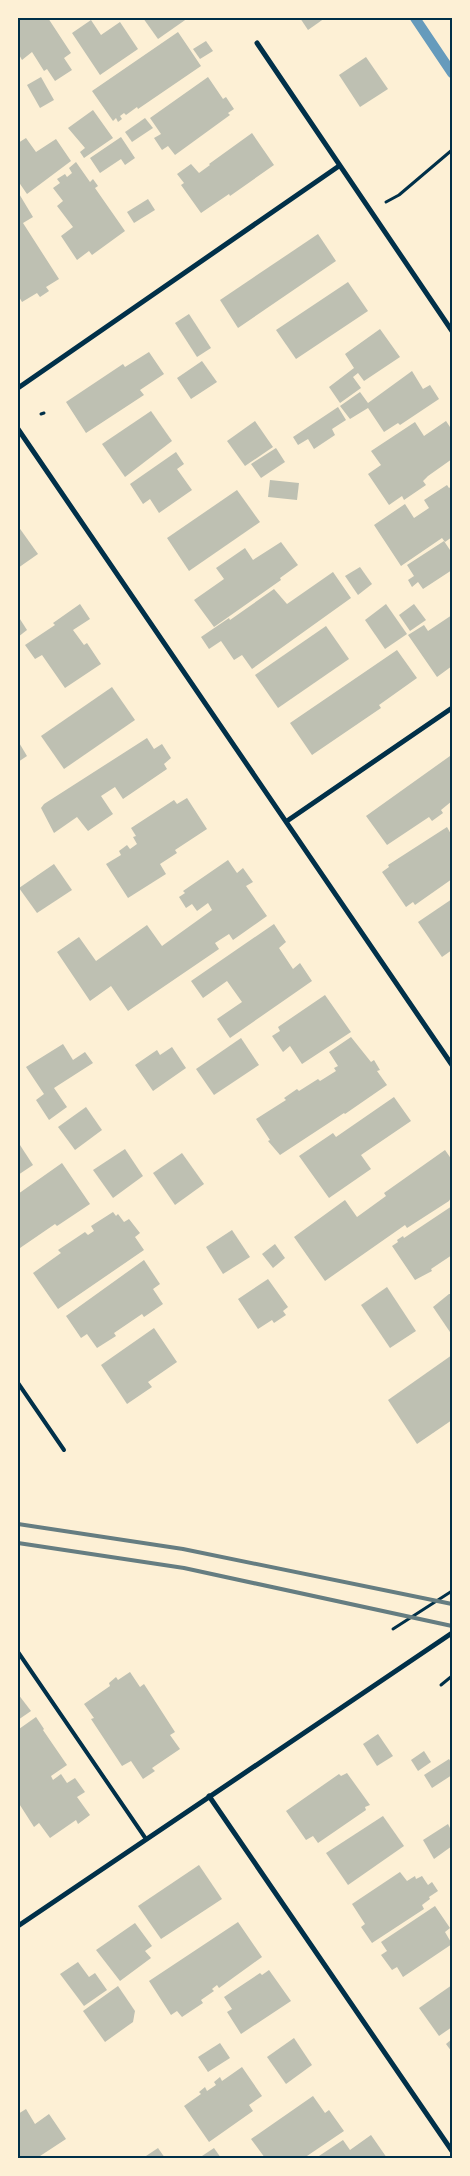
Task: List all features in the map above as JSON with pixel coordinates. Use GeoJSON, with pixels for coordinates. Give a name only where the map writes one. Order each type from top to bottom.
{"type":"FeatureCollection","features":[{"type":"Feature","properties":{"kind":"street"},"geometry":{"type":"LineString","coordinates":[[257,43],[452,331]]}},
{"type":"Feature","properties":{"kind":"street"},"geometry":{"type":"LineString","coordinates":[[18,388],[339,166]]}},
{"type":"Feature","properties":{"kind":"street"},"geometry":{"type":"LineString","coordinates":[[18,430],[452,1065]]}},
{"type":"Feature","properties":{"kind":"street"},"geometry":{"type":"LineString","coordinates":[[287,821],[452,708]]}},
{"type":"Feature","properties":{"kind":"street"},"geometry":{"type":"LineString","coordinates":[[18,1926],[452,1633]]}},
{"type":"Feature","properties":{"kind":"street"},"geometry":{"type":"LineString","coordinates":[[209,1796],[452,2151]]}},
{"type":"Feature","properties":{"kind":"lane"},"geometry":{"type":"LineString","coordinates":[[18,1383],[64,1450]]}},
{"type":"Feature","properties":{"kind":"lane"},"geometry":{"type":"LineString","coordinates":[[18,1652],[146,1839]]}},
{"type":"Feature","properties":{"kind":"path"},"geometry":{"type":"LineString","coordinates":[[399,195],[452,150]]}},
{"type":"Feature","properties":{"kind":"path"},"geometry":{"type":"LineString","coordinates":[[393,1629],[452,1591]]}},
{"type":"Feature","properties":{"kind":"path"},"geometry":{"type":"LineString","coordinates":[[441,1685],[452,1676]]}},
{"type":"Feature","properties":{"kind":"building"},"geometry":{"type":"Polygon","coordinates":[[[18,18],[48,18],[71,53],[64,58],[72,70],[55,81],[47,69],[44,71],[32,52],[22,60],[18,53],[18,18]]]}},
{"type":"Feature","properties":{"kind":"building"},"geometry":{"type":"Polygon","coordinates":[[[143,18],[188,18],[158,39],[143,18]]]}},
{"type":"Feature","properties":{"kind":"building"},"geometry":{"type":"Polygon","coordinates":[[[300,18],[325,18],[308,30],[300,18]]]}},
{"type":"Feature","properties":{"kind":"building"},"geometry":{"type":"Polygon","coordinates":[[[91,20],[101,35],[120,22],[138,49],[100,75],[72,33],[91,20]]]}},
{"type":"Feature","properties":{"kind":"building"},"geometry":{"type":"Polygon","coordinates":[[[178,32],[201,66],[138,109],[137,107],[126,115],[124,113],[120,116],[122,119],[118,122],[116,118],[113,121],[92,91],[178,32]]]}},
{"type":"Feature","properties":{"kind":"building"},"geometry":{"type":"Polygon","coordinates":[[[206,41],[213,51],[200,59],[193,49],[206,41]]]}},
{"type":"Feature","properties":{"kind":"building"},"geometry":{"type":"Polygon","coordinates":[[[366,57],[388,89],[360,107],[339,75],[366,57]]]}},
{"type":"Feature","properties":{"kind":"building"},"geometry":{"type":"Polygon","coordinates":[[[41,77],[54,100],[40,108],[27,85],[41,77]]]}},
{"type":"Feature","properties":{"kind":"building"},"geometry":{"type":"Polygon","coordinates":[[[208,77],[223,99],[226,97],[234,109],[228,113],[230,115],[175,155],[168,146],[162,150],[154,138],[161,134],[150,118],[208,77]]]}},
{"type":"Feature","properties":{"kind":"building"},"geometry":{"type":"Polygon","coordinates":[[[93,110],[113,138],[84,158],[80,152],[85,148],[68,128],[93,110]]]}},
{"type":"Feature","properties":{"kind":"building"},"geometry":{"type":"Polygon","coordinates":[[[145,118],[153,128],[132,142],[125,132],[145,118]]]}},
{"type":"Feature","properties":{"kind":"building"},"geometry":{"type":"Polygon","coordinates":[[[252,133],[274,165],[230,196],[229,194],[201,213],[181,185],[184,183],[177,174],[191,164],[199,173],[252,133]]]}},
{"type":"Feature","properties":{"kind":"building"},"geometry":{"type":"Polygon","coordinates":[[[121,137],[135,158],[125,165],[121,159],[100,173],[90,158],[121,137]]]}},
{"type":"Feature","properties":{"kind":"building"},"geometry":{"type":"Polygon","coordinates":[[[26,138],[36,152],[56,139],[71,161],[27,194],[18,181],[18,143],[26,138]]]}},
{"type":"Feature","properties":{"kind":"building"},"geometry":{"type":"Polygon","coordinates":[[[76,162],[90,182],[93,179],[98,186],[95,188],[125,231],[92,255],[89,251],[77,260],[61,236],[73,227],[57,206],[63,201],[53,188],[60,183],[57,179],[65,174],[67,177],[72,173],[69,168],[76,162]]]}},
{"type":"Feature","properties":{"kind":"building"},"geometry":{"type":"Polygon","coordinates":[[[18,192],[33,217],[23,223],[59,279],[46,287],[49,291],[40,297],[37,293],[22,302],[18,295],[18,192]]]}},
{"type":"Feature","properties":{"kind":"building"},"geometry":{"type":"Polygon","coordinates":[[[148,199],[155,210],[134,223],[127,212],[148,199]]]}},
{"type":"Feature","properties":{"kind":"building"},"geometry":{"type":"Polygon","coordinates":[[[318,234],[336,261],[238,328],[220,300],[318,234]]]}},
{"type":"Feature","properties":{"kind":"building"},"geometry":{"type":"Polygon","coordinates":[[[348,282],[368,311],[296,359],[276,330],[348,282]]]}},
{"type":"Feature","properties":{"kind":"building"},"geometry":{"type":"Polygon","coordinates":[[[189,314],[211,348],[197,357],[175,323],[189,314]]]}},
{"type":"Feature","properties":{"kind":"building"},"geometry":{"type":"Polygon","coordinates":[[[380,329],[400,357],[364,381],[358,373],[353,377],[361,388],[340,403],[329,387],[354,368],[345,354],[380,329]]]}},
{"type":"Feature","properties":{"kind":"building"},"geometry":{"type":"Polygon","coordinates":[[[149,352],[164,374],[140,390],[144,395],[86,433],[66,402],[123,364],[125,367],[149,352]]]}},
{"type":"Feature","properties":{"kind":"building"},"geometry":{"type":"Polygon","coordinates":[[[202,361],[217,382],[191,399],[177,378],[202,361]]]}},
{"type":"Feature","properties":{"kind":"building"},"geometry":{"type":"Polygon","coordinates":[[[412,371],[423,389],[430,385],[439,399],[400,425],[398,423],[384,432],[368,408],[350,419],[340,406],[360,392],[368,403],[412,371]]]}},
{"type":"Feature","properties":{"kind":"building"},"geometry":{"type":"Polygon","coordinates":[[[338,407],[346,420],[332,429],[335,435],[314,449],[308,439],[298,445],[293,437],[338,407]]]}},
{"type":"Feature","properties":{"kind":"building"},"geometry":{"type":"Polygon","coordinates":[[[151,411],[172,441],[125,477],[102,444],[151,411]]]}},
{"type":"Feature","properties":{"kind":"building"},"geometry":{"type":"Polygon","coordinates":[[[255,421],[273,447],[245,466],[227,441],[255,421]]]}},
{"type":"Feature","properties":{"kind":"building"},"geometry":{"type":"Polygon","coordinates":[[[446,421],[452,430],[452,459],[423,481],[426,485],[404,500],[402,496],[389,505],[368,474],[381,465],[371,451],[415,422],[424,436],[446,421]]]}},
{"type":"Feature","properties":{"kind":"building"},"geometry":{"type":"Polygon","coordinates":[[[276,448],[285,462],[261,478],[251,464],[276,448]]]}},
{"type":"Feature","properties":{"kind":"building"},"geometry":{"type":"Polygon","coordinates":[[[176,452],[184,464],[177,469],[192,490],[159,513],[150,499],[143,504],[130,484],[176,452]]]}},
{"type":"Feature","properties":{"kind":"building"},"geometry":{"type":"Polygon","coordinates":[[[270,480],[299,483],[297,500],[268,497],[270,480]]]}},
{"type":"Feature","properties":{"kind":"building"},"geometry":{"type":"Polygon","coordinates":[[[447,485],[449,488],[452,486],[452,537],[445,542],[442,538],[401,566],[374,525],[405,504],[414,518],[429,508],[424,500],[447,485]]]}},
{"type":"Feature","properties":{"kind":"building"},"geometry":{"type":"Polygon","coordinates":[[[237,490],[260,522],[189,571],[167,538],[237,490]]]}},
{"type":"Feature","properties":{"kind":"building"},"geometry":{"type":"Polygon","coordinates":[[[18,526],[38,554],[18,568],[18,526]]]}},
{"type":"Feature","properties":{"kind":"building"},"geometry":{"type":"Polygon","coordinates":[[[444,541],[452,553],[452,570],[423,589],[418,582],[412,587],[408,580],[414,576],[407,565],[444,541]]]}},
{"type":"Feature","properties":{"kind":"building"},"geometry":{"type":"Polygon","coordinates":[[[281,542],[298,565],[280,578],[281,580],[214,627],[194,600],[224,579],[216,568],[245,548],[253,560],[281,542]]]}},
{"type":"Feature","properties":{"kind":"building"},"geometry":{"type":"Polygon","coordinates":[[[360,567],[372,584],[358,595],[345,576],[360,567]]]}},
{"type":"Feature","properties":{"kind":"building"},"geometry":{"type":"Polygon","coordinates":[[[333,572],[351,598],[252,669],[242,655],[234,660],[221,641],[209,649],[201,637],[229,618],[230,620],[274,589],[287,604],[333,572]]]}},
{"type":"Feature","properties":{"kind":"building"},"geometry":{"type":"Polygon","coordinates":[[[80,604],[90,619],[73,630],[84,645],[87,643],[101,664],[65,688],[42,655],[35,659],[25,645],[55,625],[53,623],[80,604]]]}},
{"type":"Feature","properties":{"kind":"building"},"geometry":{"type":"Polygon","coordinates":[[[386,604],[407,634],[385,649],[365,620],[386,604]]]}},
{"type":"Feature","properties":{"kind":"building"},"geometry":{"type":"Polygon","coordinates":[[[414,604],[426,620],[410,631],[399,615],[414,604]]]}},
{"type":"Feature","properties":{"kind":"building"},"geometry":{"type":"Polygon","coordinates":[[[452,615],[452,666],[437,677],[408,635],[424,625],[428,631],[452,615]]]}},
{"type":"Feature","properties":{"kind":"building"},"geometry":{"type":"Polygon","coordinates":[[[18,616],[27,630],[18,637],[18,616]]]}},
{"type":"Feature","properties":{"kind":"building"},"geometry":{"type":"Polygon","coordinates":[[[326,626],[349,659],[278,708],[255,675],[326,626]]]}},
{"type":"Feature","properties":{"kind":"building"},"geometry":{"type":"Polygon","coordinates":[[[397,650],[417,678],[379,705],[381,708],[312,755],[290,723],[397,650]]]}},
{"type":"Feature","properties":{"kind":"building"},"geometry":{"type":"Polygon","coordinates":[[[112,687],[135,720],[64,769],[41,736],[112,687]]]}},
{"type":"Feature","properties":{"kind":"building"},"geometry":{"type":"Polygon","coordinates":[[[147,738],[154,749],[162,744],[171,758],[164,764],[167,769],[123,799],[115,787],[101,796],[113,814],[88,831],[77,817],[54,833],[41,808],[44,804],[147,738]]]}},
{"type":"Feature","properties":{"kind":"building"},"geometry":{"type":"Polygon","coordinates":[[[18,741],[27,756],[18,762],[18,741]]]}},
{"type":"Feature","properties":{"kind":"building"},"geometry":{"type":"Polygon","coordinates":[[[450,756],[452,760],[452,801],[441,810],[443,813],[432,821],[429,817],[387,845],[366,816],[450,756]]]}},
{"type":"Feature","properties":{"kind":"building"},"geometry":{"type":"Polygon","coordinates":[[[187,798],[207,829],[175,850],[177,853],[160,864],[166,874],[128,898],[106,864],[121,855],[119,851],[127,845],[130,849],[137,844],[133,837],[136,836],[131,828],[174,800],[177,804],[187,798]]]}},
{"type":"Feature","properties":{"kind":"building"},"geometry":{"type":"Polygon","coordinates":[[[447,827],[452,836],[452,879],[415,905],[413,902],[406,907],[382,872],[389,867],[388,865],[447,827]]]}},
{"type":"Feature","properties":{"kind":"building"},"geometry":{"type":"Polygon","coordinates":[[[228,860],[237,873],[243,868],[253,882],[246,886],[267,916],[233,940],[229,934],[215,943],[219,949],[128,1011],[111,986],[90,1001],[57,952],[79,937],[96,961],[147,925],[162,946],[212,910],[208,903],[197,911],[192,904],[186,908],[179,897],[185,893],[183,891],[228,860]]]}},
{"type":"Feature","properties":{"kind":"building"},"geometry":{"type":"Polygon","coordinates":[[[54,864],[72,890],[37,913],[19,888],[54,864]]]}},
{"type":"Feature","properties":{"kind":"building"},"geometry":{"type":"Polygon","coordinates":[[[452,899],[452,950],[442,957],[418,922],[452,899]]]}},
{"type":"Feature","properties":{"kind":"building"},"geometry":{"type":"Polygon","coordinates":[[[274,924],[286,942],[279,948],[293,969],[300,963],[312,981],[230,1038],[217,1019],[242,1002],[227,981],[203,998],[191,981],[274,924]]]}},
{"type":"Feature","properties":{"kind":"building"},"geometry":{"type":"Polygon","coordinates":[[[325,995],[351,1032],[302,1064],[290,1046],[283,1052],[272,1036],[280,1031],[278,1027],[325,995]]]}},
{"type":"Feature","properties":{"kind":"building"},"geometry":{"type":"Polygon","coordinates":[[[351,1037],[371,1062],[374,1060],[380,1070],[377,1071],[387,1085],[280,1155],[268,1141],[270,1140],[256,1119],[286,1100],[284,1098],[297,1089],[299,1091],[318,1079],[320,1081],[336,1071],[334,1068],[338,1066],[329,1052],[351,1037]]]}},
{"type":"Feature","properties":{"kind":"building"},"geometry":{"type":"Polygon","coordinates":[[[241,1038],[259,1065],[214,1095],[196,1069],[241,1038]]]}},
{"type":"Feature","properties":{"kind":"building"},"geometry":{"type":"Polygon","coordinates":[[[63,1044],[73,1060],[85,1052],[93,1063],[54,1088],[67,1107],[49,1120],[36,1100],[44,1094],[26,1067],[63,1044]]]}},
{"type":"Feature","properties":{"kind":"building"},"geometry":{"type":"Polygon","coordinates":[[[172,1047],[186,1068],[153,1091],[135,1065],[157,1050],[160,1055],[172,1047]]]}},
{"type":"Feature","properties":{"kind":"building"},"geometry":{"type":"Polygon","coordinates":[[[394,1097],[411,1121],[361,1155],[371,1169],[329,1198],[299,1156],[333,1133],[336,1137],[394,1097]]]}},
{"type":"Feature","properties":{"kind":"building"},"geometry":{"type":"Polygon","coordinates":[[[86,1107],[102,1130],[75,1150],[58,1127],[86,1107]]]}},
{"type":"Feature","properties":{"kind":"building"},"geometry":{"type":"Polygon","coordinates":[[[18,1142],[33,1165],[18,1175],[18,1142]]]}},
{"type":"Feature","properties":{"kind":"building"},"geometry":{"type":"Polygon","coordinates":[[[125,1149],[143,1176],[113,1198],[93,1170],[125,1149]]]}},
{"type":"Feature","properties":{"kind":"building"},"geometry":{"type":"Polygon","coordinates":[[[445,1150],[452,1160],[452,1196],[449,1201],[407,1228],[405,1225],[325,1281],[294,1237],[345,1200],[357,1217],[386,1196],[384,1193],[445,1150]]]}},
{"type":"Feature","properties":{"kind":"building"},"geometry":{"type":"Polygon","coordinates":[[[182,1153],[204,1184],[175,1205],[153,1173],[182,1153]]]}},
{"type":"Feature","properties":{"kind":"building"},"geometry":{"type":"Polygon","coordinates":[[[62,1163],[90,1204],[57,1226],[55,1224],[20,1248],[18,1244],[18,1194],[62,1163]]]}},
{"type":"Feature","properties":{"kind":"building"},"geometry":{"type":"Polygon","coordinates":[[[452,1206],[452,1255],[431,1269],[432,1271],[415,1280],[392,1246],[403,1236],[404,1238],[452,1206]]]}},
{"type":"Feature","properties":{"kind":"building"},"geometry":{"type":"Polygon","coordinates":[[[113,1212],[116,1216],[118,1214],[124,1222],[129,1219],[140,1233],[135,1237],[144,1250],[58,1309],[33,1273],[61,1253],[58,1250],[85,1232],[88,1235],[94,1231],[91,1226],[113,1212]]]}},
{"type":"Feature","properties":{"kind":"building"},"geometry":{"type":"Polygon","coordinates":[[[232,1230],[250,1257],[223,1274],[206,1247],[232,1230]]]}},
{"type":"Feature","properties":{"kind":"building"},"geometry":{"type":"Polygon","coordinates":[[[275,1244],[285,1258],[273,1268],[262,1254],[275,1244]]]}},
{"type":"Feature","properties":{"kind":"building"},"geometry":{"type":"Polygon","coordinates":[[[144,1260],[160,1284],[153,1289],[163,1304],[144,1317],[142,1314],[114,1333],[116,1336],[97,1348],[87,1334],[81,1338],[66,1316],[144,1260]]]}},
{"type":"Feature","properties":{"kind":"building"},"geometry":{"type":"Polygon","coordinates":[[[268,1279],[288,1307],[283,1311],[286,1315],[274,1323],[272,1320],[258,1329],[238,1299],[268,1279]]]}},
{"type":"Feature","properties":{"kind":"building"},"geometry":{"type":"Polygon","coordinates":[[[387,1287],[416,1331],[390,1348],[361,1305],[387,1287]]]}},
{"type":"Feature","properties":{"kind":"building"},"geometry":{"type":"Polygon","coordinates":[[[449,1294],[452,1294],[452,1335],[433,1307],[449,1294]]]}},
{"type":"Feature","properties":{"kind":"building"},"geometry":{"type":"Polygon","coordinates":[[[154,1328],[177,1362],[148,1382],[152,1387],[127,1404],[101,1365],[154,1328]]]}},
{"type":"Feature","properties":{"kind":"building"},"geometry":{"type":"Polygon","coordinates":[[[452,1355],[452,1420],[417,1444],[388,1400],[452,1355]]]}},
{"type":"Feature","properties":{"kind":"building"},"geometry":{"type":"Polygon","coordinates":[[[130,1672],[140,1687],[144,1684],[175,1732],[170,1735],[180,1749],[152,1768],[155,1771],[143,1779],[131,1761],[122,1766],[91,1719],[94,1718],[84,1704],[110,1686],[109,1683],[116,1677],[118,1680],[130,1672]]]}},
{"type":"Feature","properties":{"kind":"building"},"geometry":{"type":"Polygon","coordinates":[[[18,1694],[31,1711],[18,1720],[18,1694]]]}},
{"type":"Feature","properties":{"kind":"building"},"geometry":{"type":"Polygon","coordinates":[[[36,1717],[67,1765],[51,1776],[53,1780],[61,1774],[67,1783],[75,1778],[85,1792],[77,1797],[90,1815],[78,1824],[76,1820],[50,1838],[39,1823],[34,1827],[18,1802],[20,1800],[18,1796],[18,1727],[19,1729],[36,1717]]]}},
{"type":"Feature","properties":{"kind":"building"},"geometry":{"type":"Polygon","coordinates":[[[378,1734],[393,1756],[377,1766],[363,1744],[378,1734]]]}},
{"type":"Feature","properties":{"kind":"building"},"geometry":{"type":"Polygon","coordinates":[[[424,1751],[431,1762],[418,1771],[411,1760],[424,1751]]]}},
{"type":"Feature","properties":{"kind":"building"},"geometry":{"type":"Polygon","coordinates":[[[449,1759],[452,1764],[452,1775],[432,1788],[424,1775],[449,1759]]]}},
{"type":"Feature","properties":{"kind":"building"},"geometry":{"type":"Polygon","coordinates":[[[347,1773],[370,1805],[365,1807],[366,1810],[318,1843],[313,1836],[306,1840],[286,1811],[339,1774],[341,1776],[347,1773]]]}},
{"type":"Feature","properties":{"kind":"building"},"geometry":{"type":"Polygon","coordinates":[[[383,1816],[404,1846],[348,1885],[326,1853],[383,1816]]]}},
{"type":"Feature","properties":{"kind":"building"},"geometry":{"type":"Polygon","coordinates":[[[448,1824],[452,1832],[452,1846],[434,1859],[423,1840],[448,1824]]]}},
{"type":"Feature","properties":{"kind":"building"},"geometry":{"type":"Polygon","coordinates":[[[199,1865],[222,1899],[161,1939],[138,1906],[199,1865]]]}},
{"type":"Feature","properties":{"kind":"building"},"geometry":{"type":"Polygon","coordinates":[[[400,1872],[407,1881],[415,1876],[416,1879],[422,1876],[428,1885],[432,1882],[438,1891],[422,1905],[424,1909],[372,1943],[361,1927],[365,1924],[352,1904],[400,1872]]]}},
{"type":"Feature","properties":{"kind":"building"},"geometry":{"type":"Polygon","coordinates":[[[435,1906],[450,1928],[445,1932],[452,1944],[403,1977],[397,1967],[392,1970],[381,1955],[387,1951],[381,1942],[435,1906]]]}},
{"type":"Feature","properties":{"kind":"building"},"geometry":{"type":"Polygon","coordinates":[[[238,1922],[262,1957],[219,1988],[217,1985],[212,1989],[214,1991],[201,2000],[203,2003],[182,2017],[177,2011],[171,2015],[149,1981],[238,1922]]]}},
{"type":"Feature","properties":{"kind":"building"},"geometry":{"type":"Polygon","coordinates":[[[135,1923],[152,1946],[145,1951],[151,1958],[120,1981],[96,1950],[135,1923]]]}},
{"type":"Feature","properties":{"kind":"building"},"geometry":{"type":"Polygon","coordinates":[[[78,1962],[89,1977],[95,1973],[107,1990],[84,2006],[60,1974],[78,1962]]]}},
{"type":"Feature","properties":{"kind":"building"},"geometry":{"type":"Polygon","coordinates":[[[269,1970],[291,2001],[241,2034],[227,2012],[232,2009],[224,1997],[260,1973],[262,1975],[269,1970]]]}},
{"type":"Feature","properties":{"kind":"building"},"geometry":{"type":"Polygon","coordinates":[[[452,1985],[452,2027],[439,2036],[419,2008],[452,1985]]]}},
{"type":"Feature","properties":{"kind":"building"},"geometry":{"type":"Polygon","coordinates":[[[118,1986],[135,2011],[133,2022],[105,2042],[83,2011],[118,1986]]]}},
{"type":"Feature","properties":{"kind":"building"},"geometry":{"type":"Polygon","coordinates":[[[294,2038],[312,2065],[286,2084],[267,2057],[294,2038]]]}},
{"type":"Feature","properties":{"kind":"building"},"geometry":{"type":"Polygon","coordinates":[[[452,2039],[452,2052],[446,2044],[452,2039]]]}},
{"type":"Feature","properties":{"kind":"building"},"geometry":{"type":"Polygon","coordinates":[[[220,2043],[230,2058],[208,2072],[198,2057],[220,2043]]]}},
{"type":"Feature","properties":{"kind":"building"},"geometry":{"type":"Polygon","coordinates":[[[242,2067],[262,2096],[249,2105],[253,2111],[209,2142],[184,2106],[201,2094],[199,2092],[205,2087],[207,2091],[216,2085],[214,2082],[220,2077],[222,2081],[242,2067]]]}},
{"type":"Feature","properties":{"kind":"building"},"geometry":{"type":"Polygon","coordinates":[[[313,2096],[325,2113],[329,2110],[344,2131],[304,2158],[265,2158],[251,2139],[313,2096]]]}},
{"type":"Feature","properties":{"kind":"building"},"geometry":{"type":"Polygon","coordinates":[[[26,2109],[35,2124],[49,2114],[66,2139],[37,2158],[18,2158],[18,2114],[26,2109]]]}},
{"type":"Feature","properties":{"kind":"building"},"geometry":{"type":"Polygon","coordinates":[[[371,2135],[387,2158],[316,2158],[343,2140],[350,2150],[371,2135]]]}},
{"type":"Feature","properties":{"kind":"building"},"geometry":{"type":"Polygon","coordinates":[[[158,2148],[165,2158],[143,2158],[158,2148]]]}},
{"type":"Feature","properties":{"kind":"building"},"geometry":{"type":"Polygon","coordinates":[[[214,2148],[221,2158],[199,2158],[214,2148]]]}},
{"type":"Feature","properties":{"kind":"waterway"},"geometry":{"type":"LineString","coordinates":[[415,18],[452,73]]}},
{"type":"Feature","properties":{"kind":"railway"},"geometry":{"type":"LineString","coordinates":[[18,1524],[183,1549],[452,1604]]}},
{"type":"Feature","properties":{"kind":"railway"},"geometry":{"type":"LineString","coordinates":[[18,1543],[184,1568],[452,1626]]}}]}
